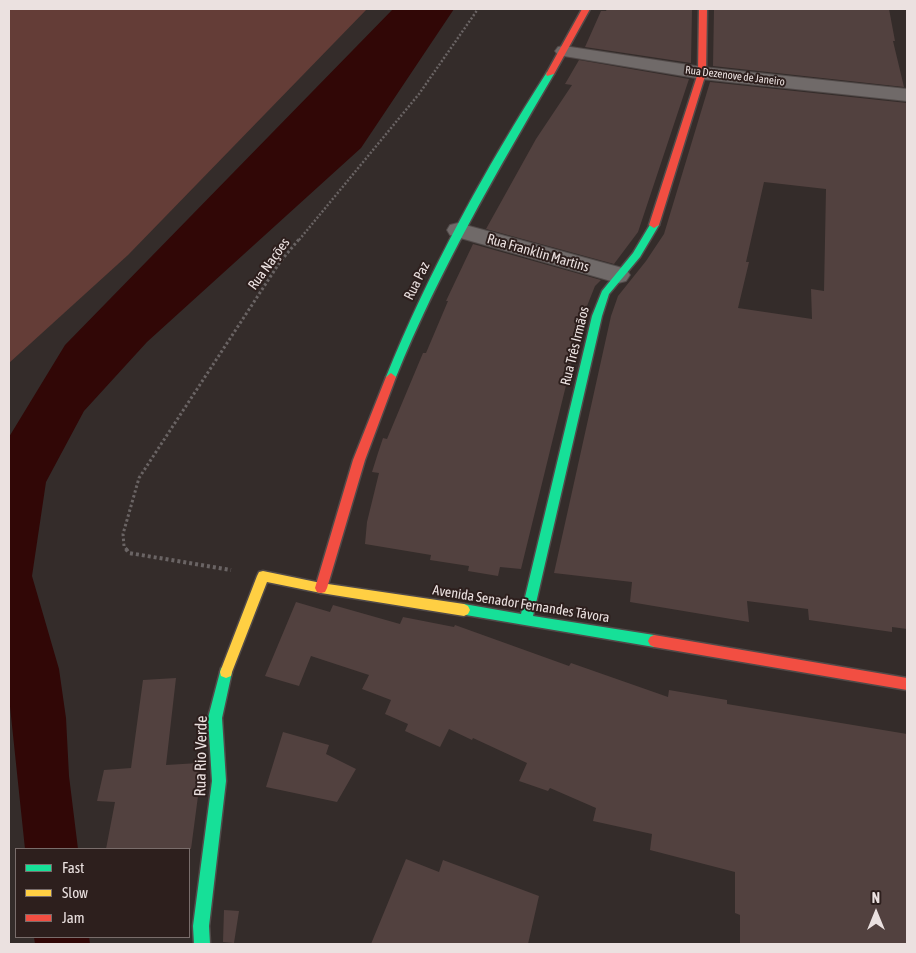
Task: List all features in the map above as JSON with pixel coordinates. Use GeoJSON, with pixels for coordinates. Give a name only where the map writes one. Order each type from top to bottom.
{"type":"FeatureCollection","features":[{"type":"Feature","properties":{"kind":"street","name":"Rua Paz"},"geometry":{"type":"LineString","coordinates":[[321,588],[359,460],[406,337],[458,230],[564,52],[586,9]]}},
{"type":"Feature","properties":{"kind":"street","name":"Rua Três Irmãos"},"geometry":{"type":"LineString","coordinates":[[526,620],[597,316],[605,294],[618,275],[638,255],[651,233],[702,73],[703,9]]}},
{"type":"Feature","properties":{"kind":"street","name":"Rua Dezenove de Janeiro"},"geometry":{"type":"LineString","coordinates":[[564,52],[702,73],[907,95]]}},
{"type":"Feature","properties":{"kind":"street","name":"Rua Franklin Martins"},"geometry":{"type":"LineString","coordinates":[[458,230],[618,275]]}},
{"type":"Feature","properties":{"kind":"street","name":"Avenida Senador Fernandes Távora"},"geometry":{"type":"LineString","coordinates":[[263,576],[321,588],[526,620],[907,684]]}},
{"type":"Feature","properties":{"kind":"street","name":"Rua Rio Verde"},"geometry":{"type":"LineString","coordinates":[[202,944],[200,926],[218,781],[215,718],[226,672],[263,576]]}},
{"type":"Feature","properties":{"kind":"path","name":"Rua Nações"},"geometry":{"type":"LineString","coordinates":[[263,576],[129,553],[124,546],[123,534],[139,478],[280,262],[419,94],[478,9]]}},
{"type":"Feature","properties":{"kind":"shaded area"},"geometry":{"type":"Polygon","coordinates":[[[9,9],[367,9],[128,255],[9,363],[9,9]]]}},
{"type":"Feature","properties":{"kind":"shaded area"},"geometry":{"type":"Polygon","coordinates":[[[393,9],[454,9],[361,148],[147,342],[84,411],[46,482],[32,576],[59,669],[66,718],[69,776],[78,848],[25,848],[9,697],[9,437],[65,345],[393,9]]]}},
{"type":"Feature","properties":{"kind":"shaded area"},"geometry":{"type":"Polygon","coordinates":[[[34,938],[89,938],[90,944],[35,944],[34,938]]]}},
{"type":"Feature","properties":{"kind":"building"},"geometry":{"type":"Polygon","coordinates":[[[607,9],[692,9],[691,63],[585,47],[601,11],[606,11],[607,9]]]}},
{"type":"Feature","properties":{"kind":"building"},"geometry":{"type":"Polygon","coordinates":[[[714,9],[889,9],[895,41],[893,41],[904,87],[713,66],[714,9]]]}},
{"type":"Feature","properties":{"kind":"building"},"geometry":{"type":"Polygon","coordinates":[[[579,60],[689,79],[638,232],[614,264],[486,229],[536,139],[572,85],[565,84],[579,60]]]}},
{"type":"Feature","properties":{"kind":"building"},"geometry":{"type":"Polygon","coordinates":[[[710,82],[907,103],[907,629],[892,627],[892,632],[809,620],[808,609],[747,601],[749,622],[630,602],[632,582],[554,573],[611,316],[618,296],[646,261],[664,234],[710,82]],[[764,182],[738,308],[812,319],[811,289],[824,291],[826,189],[764,182]]]}},
{"type":"Feature","properties":{"kind":"building"},"geometry":{"type":"Polygon","coordinates":[[[473,244],[601,280],[595,286],[583,316],[521,569],[500,567],[498,576],[468,571],[469,566],[430,560],[431,555],[365,544],[367,522],[379,473],[372,472],[383,438],[387,439],[423,353],[426,353],[448,301],[446,301],[473,244]]]}},
{"type":"Feature","properties":{"kind":"building"},"geometry":{"type":"Polygon","coordinates":[[[296,602],[330,612],[333,605],[400,624],[403,617],[454,627],[455,625],[569,666],[571,663],[668,697],[669,690],[727,700],[727,704],[907,734],[907,944],[740,944],[740,915],[735,913],[735,872],[650,850],[652,834],[593,821],[596,808],[550,788],[548,791],[519,781],[527,763],[473,738],[472,740],[449,729],[440,747],[405,731],[408,724],[385,714],[391,700],[362,689],[369,675],[311,656],[299,686],[265,676],[296,602]]]}},
{"type":"Feature","properties":{"kind":"building"},"geometry":{"type":"Polygon","coordinates":[[[176,678],[166,765],[199,763],[200,781],[191,849],[106,848],[115,802],[97,801],[104,770],[131,768],[143,680],[176,678]]]}},
{"type":"Feature","properties":{"kind":"building"},"geometry":{"type":"Polygon","coordinates":[[[283,732],[329,745],[326,754],[356,769],[337,802],[266,787],[283,732]]]}},
{"type":"Feature","properties":{"kind":"building"},"geometry":{"type":"Polygon","coordinates":[[[406,859],[439,872],[443,860],[539,896],[528,944],[371,944],[406,859]]]}},
{"type":"Feature","properties":{"kind":"building"},"geometry":{"type":"Polygon","coordinates":[[[224,910],[239,911],[234,943],[223,942],[224,910]]]}},
{"type":"Feature","properties":{"kind":"traffic: fast"},"geometry":{"type":"LineString","coordinates":[[391,377],[407,337],[444,260],[485,184],[550,74]]}},
{"type":"Feature","properties":{"kind":"traffic: fast"},"geometry":{"type":"LineString","coordinates":[[526,620],[597,316],[605,293],[637,255],[654,225]]}},
{"type":"Feature","properties":{"kind":"traffic: fast"},"geometry":{"type":"LineString","coordinates":[[464,610],[654,641]]}},
{"type":"Feature","properties":{"kind":"traffic: fast"},"geometry":{"type":"LineString","coordinates":[[202,944],[201,926],[219,781],[215,718],[226,672]]}},
{"type":"Feature","properties":{"kind":"traffic: slow"},"geometry":{"type":"LineString","coordinates":[[226,672],[263,576],[321,588],[464,610]]}},
{"type":"Feature","properties":{"kind":"traffic: jam"},"geometry":{"type":"LineString","coordinates":[[550,74],[586,9]]}},
{"type":"Feature","properties":{"kind":"traffic: jam"},"geometry":{"type":"LineString","coordinates":[[654,225],[702,73],[703,9]]}},
{"type":"Feature","properties":{"kind":"traffic: jam"},"geometry":{"type":"LineString","coordinates":[[321,588],[359,460],[391,377]]}},
{"type":"Feature","properties":{"kind":"traffic: jam"},"geometry":{"type":"LineString","coordinates":[[654,641],[907,684]]}}]}
